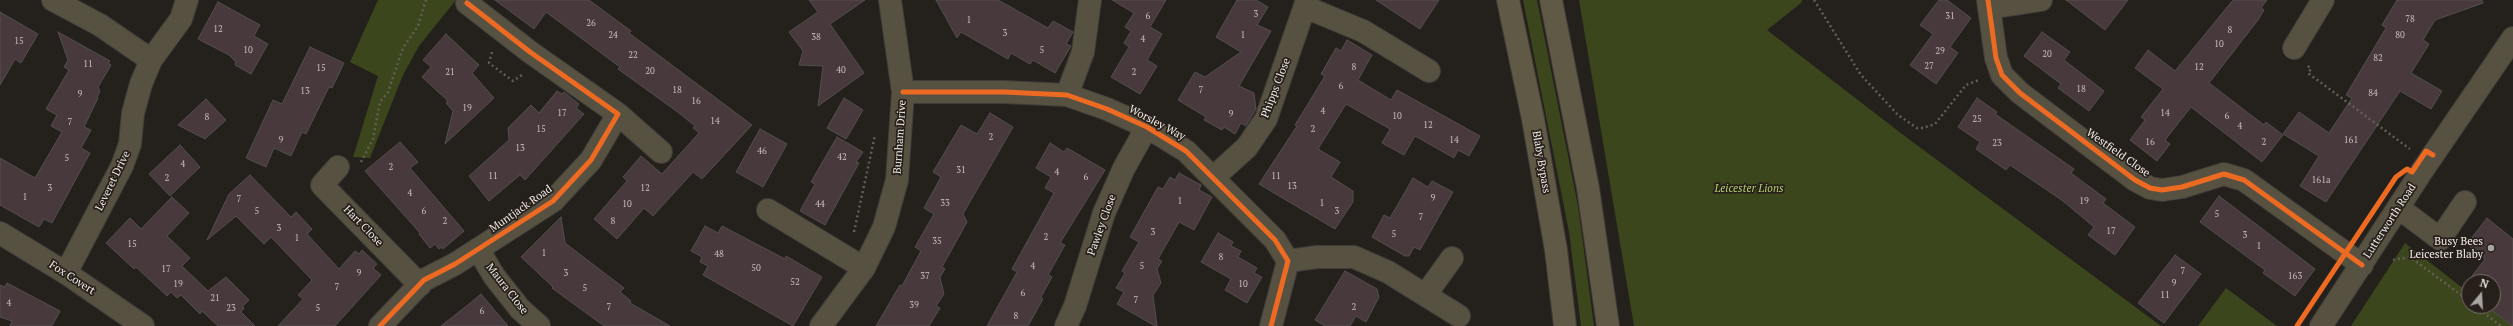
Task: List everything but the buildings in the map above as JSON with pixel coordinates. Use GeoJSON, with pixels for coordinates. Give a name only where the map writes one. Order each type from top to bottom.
{"type":"FeatureCollection","features":[{"type":"Feature","properties":{"kind":"main road","name":"Blaby Bypass"},"geometry":{"type":"LineString","coordinates":[[1508,0],[1533,119],[1556,250],[1565,326]]}},
{"type":"Feature","properties":{"kind":"main road"},"geometry":{"type":"LineString","coordinates":[[1551,0],[1588,188],[1608,326]]}},
{"type":"Feature","properties":{"kind":"street","name":"Leveret Drive"},"geometry":{"type":"LineString","coordinates":[[66,273],[122,166],[130,144],[133,113],[141,84],[151,60],[181,19],[187,0]]}},
{"type":"Feature","properties":{"kind":"street","name":"Burnham Drive"},"geometry":{"type":"LineString","coordinates":[[821,326],[855,263],[884,227],[897,180],[902,92],[890,0]]}},
{"type":"Feature","properties":{"kind":"street"},"geometry":{"type":"LineString","coordinates":[[1067,95],[1083,52],[1090,0]]}},
{"type":"Feature","properties":{"kind":"street","name":"Westfield Close"},"geometry":{"type":"LineString","coordinates":[[2038,0],[1989,4],[1996,58],[2002,75],[2020,93],[2135,180],[2150,188],[2162,190],[2182,187],[2207,178],[2224,174],[2244,180],[2362,265]]}},
{"type":"Feature","properties":{"kind":"street"},"geometry":{"type":"LineString","coordinates":[[2294,48],[2323,0]]}},
{"type":"Feature","properties":{"kind":"street"},"geometry":{"type":"LineString","coordinates":[[468,1],[530,52],[618,114],[661,152]]}},
{"type":"Feature","properties":{"kind":"street"},"geometry":{"type":"LineString","coordinates":[[64,2],[151,60]]}},
{"type":"Feature","properties":{"kind":"street","name":"Phipps Close"},"geometry":{"type":"LineString","coordinates":[[1214,177],[1247,147],[1266,118],[1306,4],[1363,31],[1429,71]]}},
{"type":"Feature","properties":{"kind":"street","name":"Lutterworth Road"},"geometry":{"type":"LineString","coordinates":[[2321,326],[2399,208],[2427,156],[2513,38]]}},
{"type":"Feature","properties":{"kind":"street","name":"Worsley Way"},"geometry":{"type":"LineString","coordinates":[[902,92],[1004,92],[1067,95],[1107,109],[1147,127],[1186,151],[1214,177],[1244,211],[1275,240],[1288,261]]}},
{"type":"Feature","properties":{"kind":"street","name":"Muntjack Road"},"geometry":{"type":"LineString","coordinates":[[380,326],[420,285],[554,201],[591,160],[618,114]]}},
{"type":"Feature","properties":{"kind":"street","name":"Pawley Close"},"geometry":{"type":"LineString","coordinates":[[1066,326],[1075,306],[1104,213],[1124,168],[1147,127]]}},
{"type":"Feature","properties":{"kind":"street","name":"Hart Close"},"geometry":{"type":"LineString","coordinates":[[338,167],[322,185],[420,285]]}},
{"type":"Feature","properties":{"kind":"street"},"geometry":{"type":"LineString","coordinates":[[2399,208],[2440,239],[2465,202]]}},
{"type":"Feature","properties":{"kind":"street"},"geometry":{"type":"LineString","coordinates":[[768,210],[855,263]]}},
{"type":"Feature","properties":{"kind":"street","name":"Fox Covert"},"geometry":{"type":"LineString","coordinates":[[0,233],[66,273],[143,326]]}},
{"type":"Feature","properties":{"kind":"street","name":"Maura Close"},"geometry":{"type":"LineString","coordinates":[[478,249],[494,276],[520,309],[539,326]]}},
{"type":"Feature","properties":{"kind":"street"},"geometry":{"type":"LineString","coordinates":[[1271,326],[1288,261],[1317,257],[1354,257],[1388,272],[1426,294],[1459,316]]}},
{"type":"Feature","properties":{"kind":"street"},"geometry":{"type":"LineString","coordinates":[[1426,294],[1452,258]]}},
{"type":"Feature","properties":{"kind":"path"},"geometry":{"type":"LineString","coordinates":[[360,164],[373,139],[380,102],[388,92],[403,48],[418,26],[426,0]]}},
{"type":"Feature","properties":{"kind":"path"},"geometry":{"type":"LineString","coordinates":[[1814,0],[1861,75],[1898,115],[1917,128],[1923,128],[1935,124],[1966,85],[1972,81],[2002,75]]}},
{"type":"Feature","properties":{"kind":"path"},"geometry":{"type":"LineString","coordinates":[[492,48],[489,63],[513,81],[526,74]]}},
{"type":"Feature","properties":{"kind":"path"},"geometry":{"type":"LineString","coordinates":[[2294,48],[2311,69],[2308,73],[2427,156]]}},
{"type":"Feature","properties":{"kind":"path"},"geometry":{"type":"LineString","coordinates":[[855,263],[851,248],[876,133]]}},
{"type":"Feature","properties":{"kind":"path"},"geometry":{"type":"LineString","coordinates":[[2362,265],[2410,257],[2461,295]]}},
{"type":"Feature","properties":{"kind":"path"},"geometry":{"type":"LineString","coordinates":[[2485,314],[2501,326]]}},
{"type":"Feature","properties":{"kind":"green space"},"geometry":{"type":"Polygon","coordinates":[[[378,0],[456,0],[419,46],[403,75],[370,158],[353,157],[378,76],[350,62],[378,0]]]}},
{"type":"Feature","properties":{"kind":"green space"},"geometry":{"type":"Polygon","coordinates":[[[1523,0],[1537,0],[1578,206],[1594,326],[1581,326],[1569,232],[1523,0]]]}},
{"type":"Feature","properties":{"kind":"green space","name":"Leicester Lions"},"geometry":{"type":"Polygon","coordinates":[[[1579,0],[1802,0],[1801,3],[1767,30],[1902,134],[2161,326],[1634,326],[1579,0]]]}},
{"type":"Feature","properties":{"kind":"green space"},"geometry":{"type":"Polygon","coordinates":[[[2405,243],[2461,287],[2461,314],[2497,314],[2513,326],[2351,326],[2405,243]]]}},
{"type":"Feature","properties":{"kind":"green space"},"geometry":{"type":"Polygon","coordinates":[[[2226,288],[2277,326],[2198,326],[2226,288]]]}},
{"type":"Feature","properties":{"kind":"cycle path"},"geometry":{"type":"LineString","coordinates":[[1988,0],[1996,58],[2002,75],[2020,93],[2135,180],[2150,188],[2162,190],[2182,187],[2224,174],[2244,180],[2362,265]]}},
{"type":"Feature","properties":{"kind":"cycle path"},"geometry":{"type":"LineString","coordinates":[[380,326],[424,280],[455,264],[553,201],[591,160],[618,114],[530,52],[467,3]]}},
{"type":"Feature","properties":{"kind":"cycle path"},"geometry":{"type":"LineString","coordinates":[[903,92],[1004,92],[1067,95],[1107,109],[1147,127],[1186,151],[1275,240],[1288,261],[1271,326]]}},
{"type":"Feature","properties":{"kind":"cycle path"},"geometry":{"type":"LineString","coordinates":[[2297,326],[2396,177],[2407,169],[2412,172],[2426,151],[2433,155]]}},
{"type":"Feature","properties":{"kind":"place","name":"Busy Bees Leicester Blaby"},"geometry":{"type":"Point","coordinates":[2491,248]}}]}
